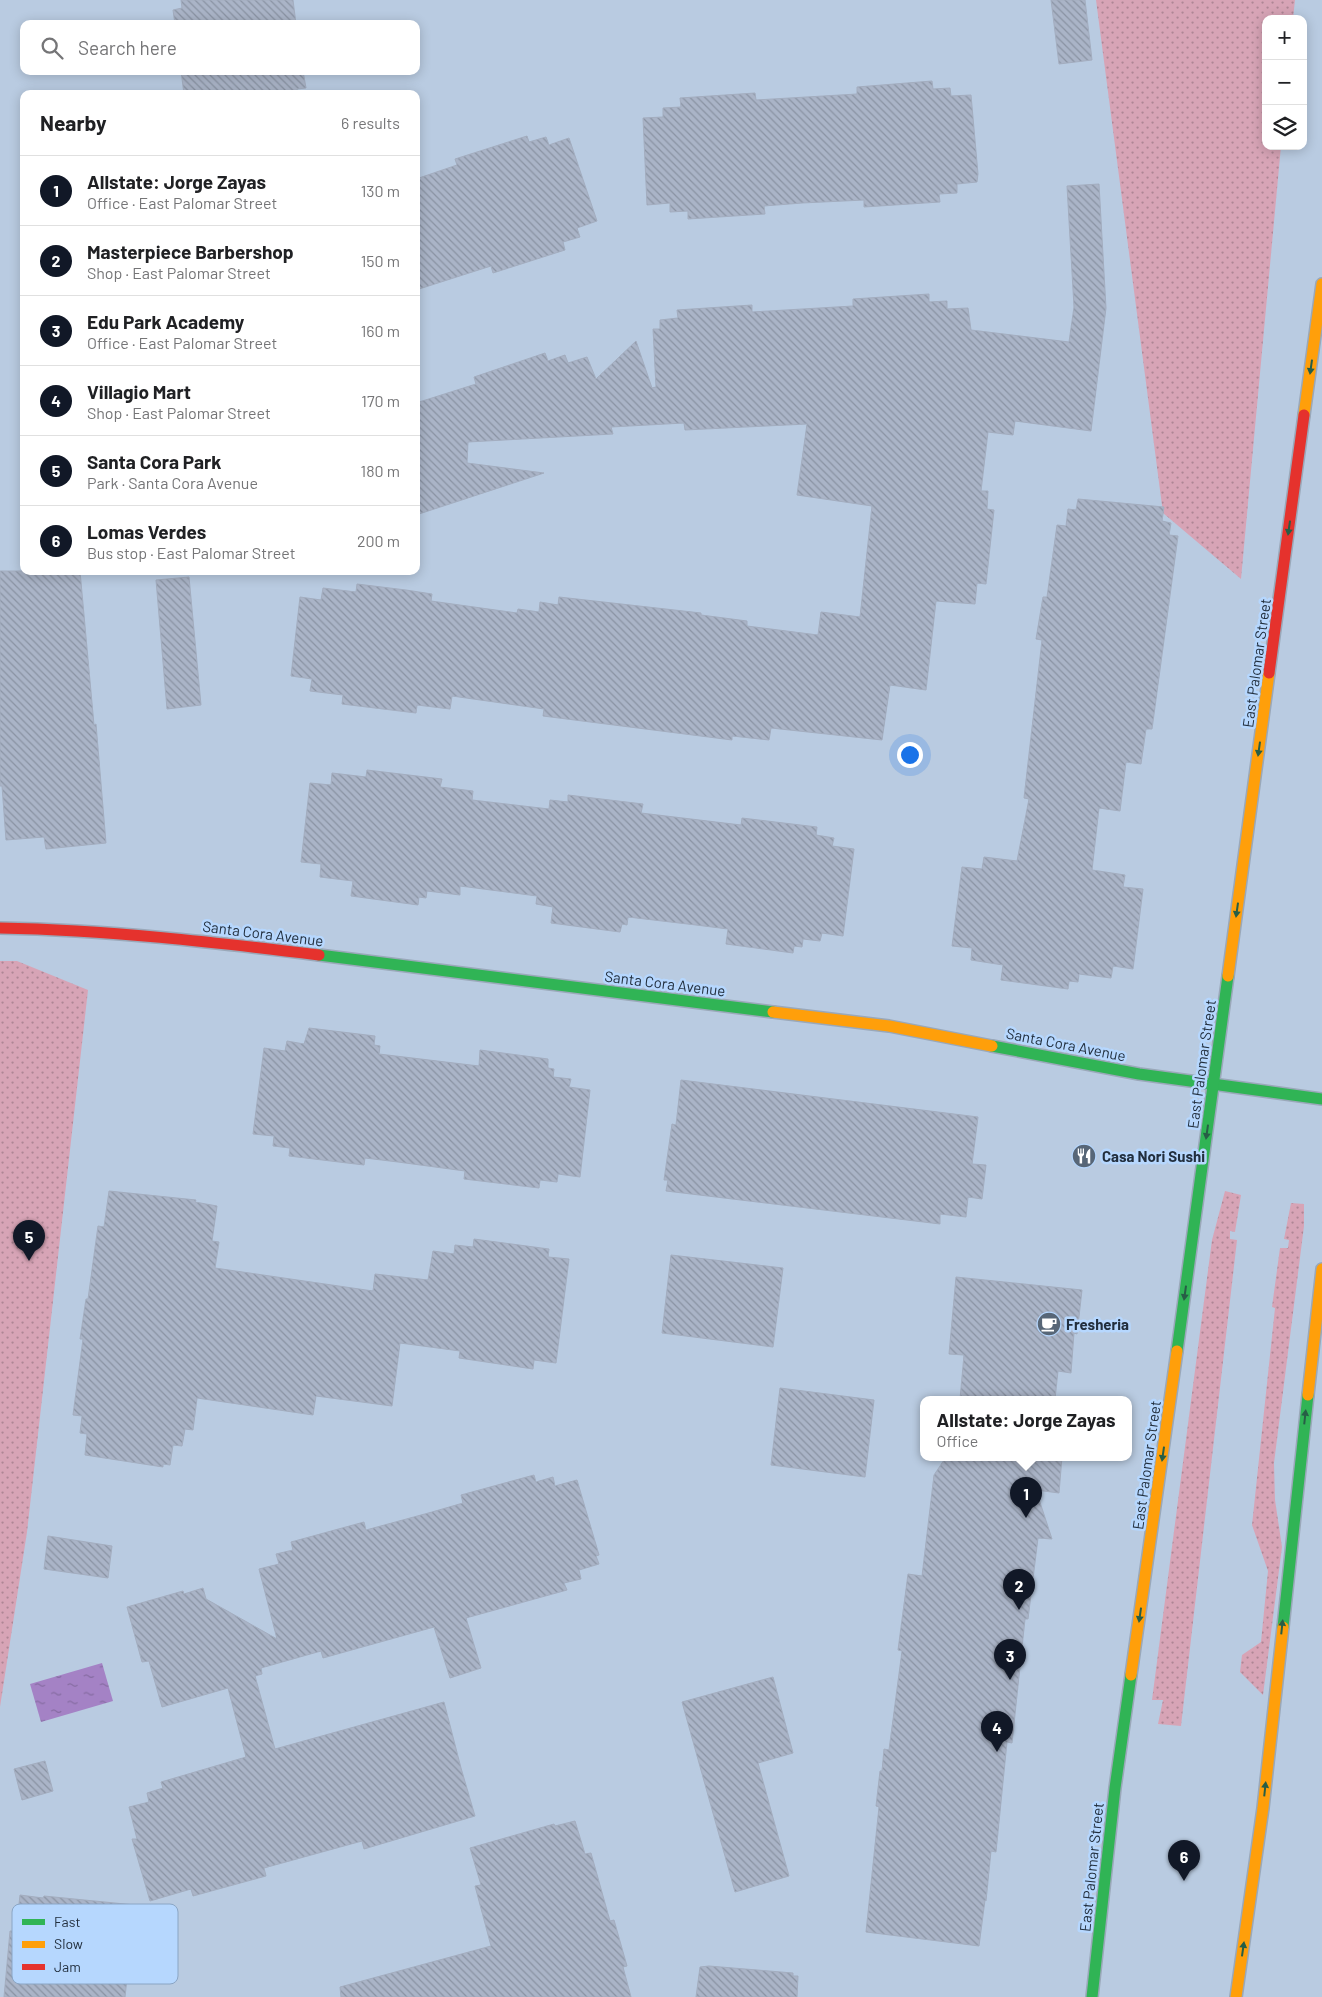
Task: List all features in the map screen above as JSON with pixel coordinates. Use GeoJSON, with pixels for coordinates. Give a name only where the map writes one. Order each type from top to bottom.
{"type":"FeatureCollection","features":[{"type":"Feature","properties":{"kind":"main road","name":"East Palomar Street"},"geometry":{"type":"LineString","coordinates":[[1092,1997],[1115,1788],[1214,1084],[1322,284]]}},
{"type":"Feature","properties":{"kind":"main road","name":"Santa Cora Avenue"},"geometry":{"type":"LineString","coordinates":[[0,928],[53,929],[200,940],[889,1026],[1140,1074],[1322,1099]]}},
{"type":"Feature","properties":{"kind":"main road"},"geometry":{"type":"LineString","coordinates":[[1236,1997],[1262,1818],[1322,1269]]}},
{"type":"Feature","properties":{"kind":"shaded area"},"geometry":{"type":"Polygon","coordinates":[[[1096,0],[1295,0],[1293,15],[1262,15],[1262,150],[1281,150],[1241,579],[1163,513],[1096,0]]]}},
{"type":"Feature","properties":{"kind":"shaded area"},"geometry":{"type":"Polygon","coordinates":[[[0,961],[17,961],[88,990],[27,1532],[0,1707],[0,961]]]}},
{"type":"Feature","properties":{"kind":"shaded area"},"geometry":{"type":"Polygon","coordinates":[[[1225,1191],[1241,1195],[1235,1232],[1230,1231],[1230,1239],[1237,1240],[1181,1726],[1158,1724],[1163,1700],[1152,1700],[1212,1240],[1225,1191]]]}},
{"type":"Feature","properties":{"kind":"shaded area"},"geometry":{"type":"Polygon","coordinates":[[[1291,1203],[1304,1204],[1304,1226],[1274,1463],[1275,1500],[1282,1547],[1263,1695],[1240,1672],[1242,1655],[1261,1642],[1268,1571],[1252,1525],[1275,1308],[1272,1307],[1280,1248],[1288,1248],[1289,1240],[1284,1239],[1291,1203]]]}},
{"type":"Feature","properties":{"kind":"water"},"geometry":{"type":"Polygon","coordinates":[[[102,1663],[113,1701],[41,1722],[30,1684],[102,1663]]]}},
{"type":"Feature","properties":{"kind":"building"},"geometry":{"type":"Polygon","coordinates":[[[181,0],[293,0],[296,20],[174,20],[173,10],[182,8],[181,0]]]}},
{"type":"Feature","properties":{"kind":"building"},"geometry":{"type":"Polygon","coordinates":[[[1051,0],[1085,0],[1092,60],[1059,64],[1051,0]]]}},
{"type":"Feature","properties":{"kind":"building"},"geometry":{"type":"Polygon","coordinates":[[[182,75],[304,75],[306,88],[297,90],[183,90],[182,75]]]}},
{"type":"Feature","properties":{"kind":"building"},"geometry":{"type":"Polygon","coordinates":[[[932,81],[933,89],[950,88],[951,96],[971,95],[978,174],[977,182],[957,184],[957,193],[939,194],[940,202],[864,207],[864,200],[802,203],[764,206],[765,214],[688,219],[688,211],[670,212],[670,203],[647,205],[643,118],[663,117],[663,108],[681,107],[680,98],[755,93],[756,100],[857,94],[857,87],[932,81]]]}},
{"type":"Feature","properties":{"kind":"building"},"geometry":{"type":"Polygon","coordinates":[[[527,136],[529,142],[546,137],[549,145],[569,138],[597,221],[577,228],[580,237],[563,242],[565,250],[493,273],[491,266],[420,289],[420,178],[457,165],[455,159],[527,136]]]}},
{"type":"Feature","properties":{"kind":"building"},"geometry":{"type":"Polygon","coordinates":[[[1099,184],[1106,308],[1091,431],[1015,421],[1013,435],[988,432],[981,491],[988,491],[987,509],[994,510],[986,584],[977,583],[975,604],[936,601],[926,690],[890,685],[882,740],[771,728],[769,740],[732,736],[732,740],[543,716],[544,709],[452,696],[450,709],[417,705],[416,713],[342,704],[343,695],[310,691],[312,679],[291,676],[300,597],[321,600],[323,588],[356,592],[357,584],[432,594],[431,601],[517,613],[518,609],[539,612],[540,602],[558,605],[559,597],[701,613],[701,615],[747,621],[747,626],[818,635],[821,612],[860,617],[872,506],[797,495],[807,424],[685,430],[684,423],[611,427],[613,434],[468,442],[467,463],[544,473],[420,514],[420,402],[476,384],[474,377],[545,353],[548,361],[565,355],[568,363],[587,357],[596,379],[636,341],[652,388],[656,387],[653,329],[660,329],[660,320],[678,318],[677,310],[752,305],[752,312],[853,306],[853,299],[929,294],[929,302],[947,301],[947,309],[968,308],[971,330],[1069,342],[1074,307],[1067,186],[1099,184]]]}},
{"type":"Feature","properties":{"kind":"building"},"geometry":{"type":"Polygon","coordinates":[[[1078,499],[1164,507],[1162,521],[1171,523],[1169,535],[1178,536],[1152,729],[1146,729],[1141,764],[1126,762],[1120,811],[1099,808],[1092,870],[1125,875],[1123,887],[1143,889],[1133,969],[1113,966],[1111,978],[1079,974],[1078,982],[1069,981],[1068,989],[1001,980],[1003,965],[971,960],[972,948],[952,946],[962,867],[982,869],[984,857],[1017,861],[1029,799],[1024,798],[1042,640],[1036,639],[1043,597],[1047,597],[1057,525],[1066,526],[1068,509],[1076,510],[1078,499]]]}},
{"type":"Feature","properties":{"kind":"building"},"geometry":{"type":"Polygon","coordinates":[[[0,571],[20,571],[20,575],[80,575],[106,843],[46,849],[44,837],[6,840],[2,786],[0,786],[0,571]]]}},
{"type":"Feature","properties":{"kind":"building"},"geometry":{"type":"Polygon","coordinates":[[[189,577],[201,705],[167,709],[156,580],[189,577]]]}},
{"type":"Feature","properties":{"kind":"building"},"geometry":{"type":"Polygon","coordinates":[[[367,770],[442,779],[440,787],[473,791],[472,800],[549,809],[550,800],[568,802],[568,795],[643,804],[641,813],[741,825],[742,818],[817,827],[816,835],[834,838],[832,846],[854,849],[843,936],[822,933],[820,941],[803,939],[802,947],[794,946],[793,953],[726,944],[728,929],[696,925],[628,917],[627,925],[622,924],[620,932],[551,923],[553,907],[536,904],[537,896],[460,886],[460,895],[427,891],[426,898],[419,897],[418,905],[351,896],[353,881],[320,877],[321,864],[301,862],[310,783],[331,785],[332,773],[366,777],[367,770]]]}},
{"type":"Feature","properties":{"kind":"building"},"geometry":{"type":"Polygon","coordinates":[[[309,1028],[375,1036],[374,1045],[380,1046],[379,1054],[479,1066],[480,1050],[548,1059],[548,1068],[554,1069],[553,1077],[571,1079],[569,1087],[590,1090],[580,1177],[558,1174],[557,1182],[540,1180],[539,1188],[464,1179],[465,1171],[398,1162],[365,1158],[364,1165],[289,1156],[290,1148],[273,1146],[274,1136],[253,1134],[264,1048],[285,1051],[287,1041],[304,1044],[309,1028]]]}},
{"type":"Feature","properties":{"kind":"building"},"geometry":{"type":"Polygon","coordinates":[[[681,1080],[978,1117],[972,1164],[986,1165],[982,1199],[968,1197],[966,1217],[940,1214],[940,1224],[666,1191],[668,1180],[664,1180],[672,1124],[676,1125],[681,1080]]]}},
{"type":"Feature","properties":{"kind":"building"},"geometry":{"type":"Polygon","coordinates":[[[109,1191],[196,1200],[195,1202],[217,1206],[212,1241],[219,1242],[215,1268],[373,1291],[375,1274],[428,1280],[433,1251],[454,1254],[455,1245],[473,1247],[474,1239],[549,1249],[548,1257],[569,1259],[556,1363],[534,1360],[533,1369],[459,1358],[460,1351],[400,1343],[392,1406],[316,1396],[313,1415],[197,1398],[193,1430],[185,1429],[182,1446],[173,1445],[170,1465],[163,1464],[163,1467],[85,1455],[87,1434],[80,1433],[82,1416],[73,1415],[83,1339],[80,1339],[86,1299],[88,1299],[98,1226],[104,1227],[109,1191]]]}},
{"type":"Feature","properties":{"kind":"building"},"geometry":{"type":"Polygon","coordinates":[[[671,1255],[783,1268],[773,1347],[662,1333],[671,1255]]]}},
{"type":"Feature","properties":{"kind":"building"},"geometry":{"type":"Polygon","coordinates":[[[956,1277],[1082,1290],[1077,1334],[1074,1333],[1071,1373],[1058,1371],[1055,1396],[960,1396],[964,1355],[949,1354],[956,1277]]]}},
{"type":"Feature","properties":{"kind":"building"},"geometry":{"type":"Polygon","coordinates":[[[780,1388],[874,1400],[865,1477],[771,1465],[780,1388]]]}},
{"type":"Feature","properties":{"kind":"building"},"geometry":{"type":"Polygon","coordinates":[[[943,1461],[1062,1461],[1059,1493],[1036,1490],[1052,1539],[1038,1538],[1028,1619],[1025,1619],[1012,1743],[1007,1742],[996,1852],[991,1851],[979,1946],[866,1932],[879,1807],[876,1806],[880,1771],[882,1771],[884,1749],[889,1750],[902,1651],[898,1650],[908,1574],[922,1576],[934,1475],[943,1461]]]}},
{"type":"Feature","properties":{"kind":"building"},"geometry":{"type":"Polygon","coordinates":[[[534,1475],[536,1482],[553,1477],[555,1486],[577,1480],[599,1555],[596,1556],[599,1564],[579,1570],[581,1579],[564,1583],[567,1590],[466,1618],[481,1668],[450,1678],[434,1627],[323,1658],[321,1651],[261,1668],[262,1674],[255,1676],[275,1749],[444,1702],[475,1816],[364,1849],[362,1841],[264,1868],[266,1876],[193,1896],[191,1889],[150,1901],[132,1839],[137,1839],[129,1807],[149,1802],[147,1793],[163,1788],[161,1782],[246,1757],[228,1688],[162,1707],[149,1661],[142,1662],[127,1607],[183,1591],[184,1594],[203,1588],[206,1599],[277,1639],[259,1569],[279,1564],[276,1554],[293,1550],[291,1542],[364,1522],[366,1530],[432,1512],[463,1503],[461,1495],[534,1475]]]}},
{"type":"Feature","properties":{"kind":"building"},"geometry":{"type":"Polygon","coordinates":[[[48,1536],[112,1546],[108,1578],[44,1569],[48,1536]]]}},
{"type":"Feature","properties":{"kind":"building"},"geometry":{"type":"Polygon","coordinates":[[[773,1677],[793,1753],[758,1763],[789,1876],[735,1892],[682,1702],[773,1677]]]}},
{"type":"Feature","properties":{"kind":"building"},"geometry":{"type":"Polygon","coordinates":[[[45,1761],[53,1791],[22,1800],[14,1769],[45,1761]]]}},
{"type":"Feature","properties":{"kind":"building"},"geometry":{"type":"Polygon","coordinates":[[[575,1821],[585,1854],[591,1853],[610,1921],[614,1920],[627,1966],[623,1967],[631,1997],[341,1997],[340,1987],[491,1946],[475,1886],[481,1885],[470,1848],[554,1824],[555,1826],[575,1821]]]}},
{"type":"Feature","properties":{"kind":"building"},"geometry":{"type":"Polygon","coordinates":[[[20,1895],[125,1904],[19,1904],[20,1895]]]}},
{"type":"Feature","properties":{"kind":"building"},"geometry":{"type":"Polygon","coordinates":[[[10,1931],[12,1931],[12,1984],[126,1984],[125,1997],[4,1997],[10,1931]]]}},
{"type":"Feature","properties":{"kind":"building"},"geometry":{"type":"Polygon","coordinates":[[[709,1966],[793,1973],[793,1976],[798,1976],[797,1997],[696,1997],[700,1967],[709,1966]]]}},
{"type":"Feature","properties":{"kind":"traffic: fast"},"geometry":{"type":"LineString","coordinates":[[319,955],[773,1012]]}},
{"type":"Feature","properties":{"kind":"traffic: fast"},"geometry":{"type":"LineString","coordinates":[[1177,1351],[1228,976]]}},
{"type":"Feature","properties":{"kind":"traffic: fast"},"geometry":{"type":"LineString","coordinates":[[992,1046],[1139,1074],[1322,1099]]}},
{"type":"Feature","properties":{"kind":"traffic: fast"},"geometry":{"type":"LineString","coordinates":[[1283,1627],[1308,1395]]}},
{"type":"Feature","properties":{"kind":"traffic: fast"},"geometry":{"type":"LineString","coordinates":[[1092,1997],[1115,1788],[1131,1675]]}},
{"type":"Feature","properties":{"kind":"traffic: slow"},"geometry":{"type":"LineString","coordinates":[[1304,415],[1322,284]]}},
{"type":"Feature","properties":{"kind":"traffic: slow"},"geometry":{"type":"LineString","coordinates":[[1228,976],[1269,673]]}},
{"type":"Feature","properties":{"kind":"traffic: slow"},"geometry":{"type":"LineString","coordinates":[[773,1012],[889,1026],[992,1046]]}},
{"type":"Feature","properties":{"kind":"traffic: slow"},"geometry":{"type":"LineString","coordinates":[[1308,1395],[1322,1269]]}},
{"type":"Feature","properties":{"kind":"traffic: slow"},"geometry":{"type":"LineString","coordinates":[[1131,1675],[1177,1351]]}},
{"type":"Feature","properties":{"kind":"traffic: slow"},"geometry":{"type":"LineString","coordinates":[[1236,1997],[1263,1808],[1283,1627]]}},
{"type":"Feature","properties":{"kind":"traffic: jam"},"geometry":{"type":"LineString","coordinates":[[1269,673],[1304,415]]}},
{"type":"Feature","properties":{"kind":"traffic: jam"},"geometry":{"type":"LineString","coordinates":[[0,928],[120,934],[319,955]]}},
{"type":"Feature","properties":{"kind":"place","name":"Casa Nori Sushi"},"geometry":{"type":"Point","coordinates":[1084,1156]}},
{"type":"Feature","properties":{"kind":"place","name":"Santa Cora Park"},"geometry":{"type":"Point","coordinates":[29,1261]}},
{"type":"Feature","properties":{"kind":"place","name":"Fresheria"},"geometry":{"type":"Point","coordinates":[1049,1324]}},
{"type":"Feature","properties":{"kind":"place","name":"Allstate: Jorge Zayas"},"geometry":{"type":"Point","coordinates":[1026,1518]}},
{"type":"Feature","properties":{"kind":"place","name":"Masterpiece Barbershop"},"geometry":{"type":"Point","coordinates":[1019,1610]}},
{"type":"Feature","properties":{"kind":"place","name":"Edu Park Academy"},"geometry":{"type":"Point","coordinates":[1010,1680]}},
{"type":"Feature","properties":{"kind":"place","name":"Villagio Mart"},"geometry":{"type":"Point","coordinates":[997,1752]}},
{"type":"Feature","properties":{"kind":"place","name":"Lomas Verdes"},"geometry":{"type":"Point","coordinates":[1184,1881]}}]}
